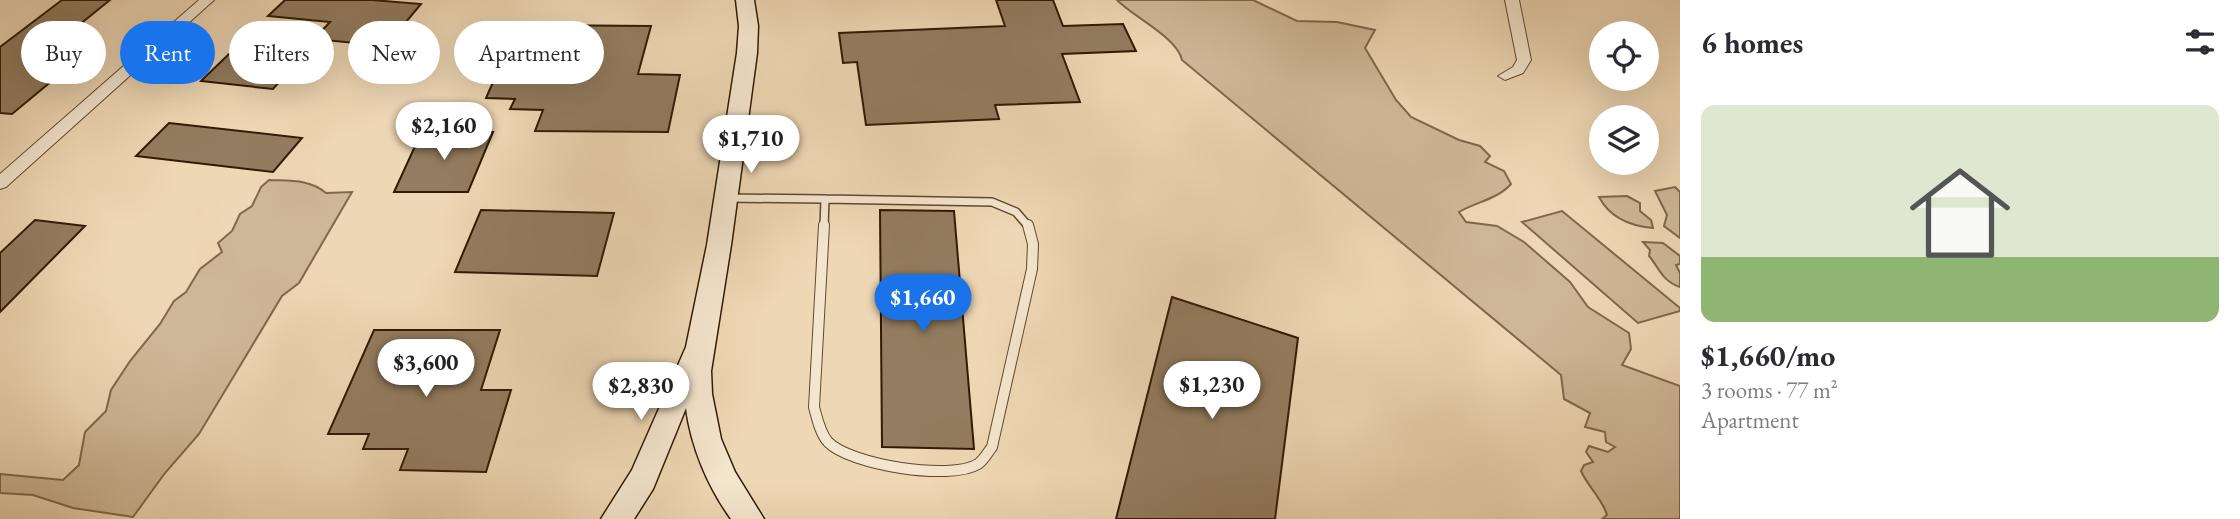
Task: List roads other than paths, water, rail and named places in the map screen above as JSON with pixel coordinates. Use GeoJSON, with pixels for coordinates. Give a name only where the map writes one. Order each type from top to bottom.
{"type":"FeatureCollection","features":[{"type":"Feature","properties":{"kind":"main road"},"geometry":{"type":"LineString","coordinates":[[745,0],[748,41],[716,265],[699,350],[698,390],[704,429],[724,482],[747,517]]}},
{"type":"Feature","properties":{"kind":"main road"},"geometry":{"type":"LineString","coordinates":[[616,519],[648,472],[662,441],[677,393],[699,350]]}},
{"type":"Feature","properties":{"kind":"street"},"geometry":{"type":"LineString","coordinates":[[0,183],[207,0]]}},
{"type":"Feature","properties":{"kind":"street"},"geometry":{"type":"LineString","coordinates":[[1505,76],[1518,71],[1524,60],[1512,0]]}},
{"type":"Feature","properties":{"kind":"lane"},"geometry":{"type":"LineString","coordinates":[[726,198],[992,202],[1009,207],[1024,217],[1032,229],[1032,269],[992,447],[978,464],[960,470],[931,470],[863,461],[836,448],[820,428],[814,407],[825,200]]}}]}
